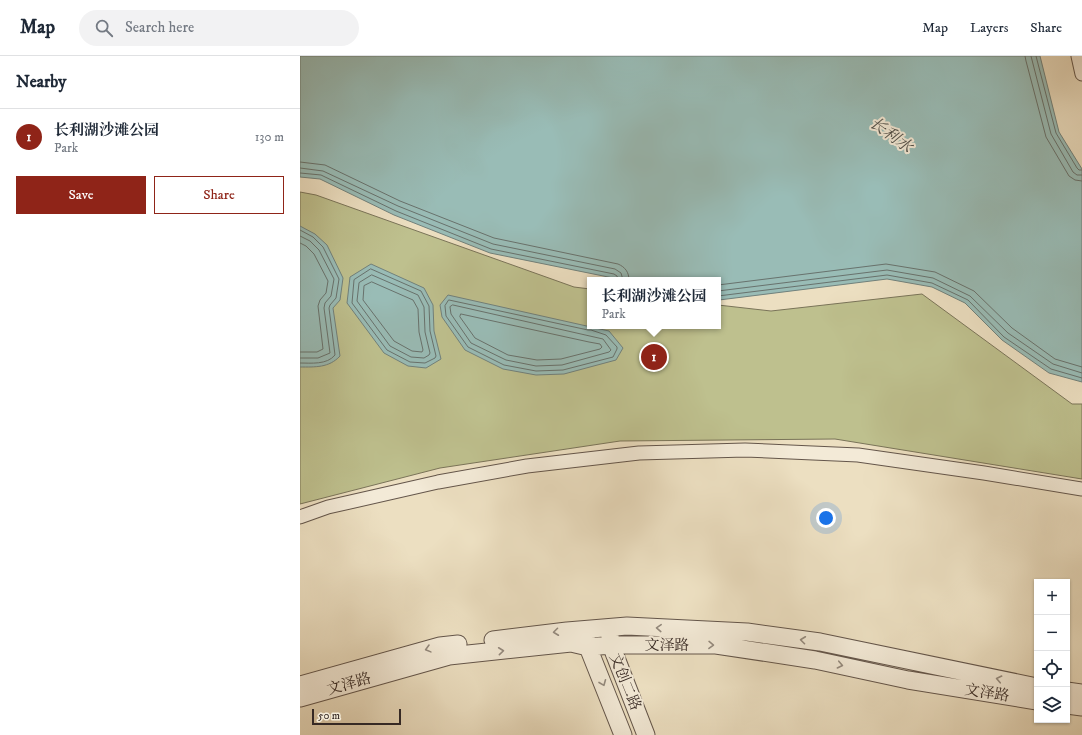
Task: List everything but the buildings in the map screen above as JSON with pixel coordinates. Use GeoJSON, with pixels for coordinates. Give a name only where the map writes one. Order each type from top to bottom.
{"type":"FeatureCollection","features":[{"type":"Feature","properties":{"kind":"street"},"geometry":{"type":"LineString","coordinates":[[1078,56],[1082,74]]}},
{"type":"Feature","properties":{"kind":"street"},"geometry":{"type":"LineString","coordinates":[[300,517],[328,507],[438,482],[527,466],[639,453],[746,450],[858,455],[1082,489]]}},
{"type":"Feature","properties":{"kind":"street","name":"文泽路"},"geometry":{"type":"LineString","coordinates":[[300,685],[440,646],[567,631],[627,626],[747,632],[820,642],[1034,686]]}},
{"type":"Feature","properties":{"kind":"street","name":"文创二路"},"geometry":{"type":"LineString","coordinates":[[609,628],[610,645],[646,735]]}},
{"type":"Feature","properties":{"kind":"street","name":"文创二路"},"geometry":{"type":"LineString","coordinates":[[585,630],[588,647],[623,735]]}},
{"type":"Feature","properties":{"kind":"street","name":"文泽路"},"geometry":{"type":"LineString","coordinates":[[300,698],[449,656],[571,643],[588,647],[610,645],[716,645],[815,660],[908,680],[1034,701]]}},
{"type":"Feature","properties":{"kind":"street"},"geometry":{"type":"LineString","coordinates":[[1070,691],[1082,693]]}},
{"type":"Feature","properties":{"kind":"street"},"geometry":{"type":"LineString","coordinates":[[1070,705],[1082,707]]}},
{"type":"Feature","properties":{"kind":"green space"},"geometry":{"type":"Polygon","coordinates":[[[300,192],[316,195],[574,287],[587,289],[587,329],[721,329],[721,305],[771,311],[922,294],[1072,404],[1082,404],[1082,479],[835,439],[620,441],[440,468],[300,504],[300,192]]]}},
{"type":"Feature","properties":{"kind":"water","name":"长利水"},"geometry":{"type":"Polygon","coordinates":[[[300,56],[1040,56],[1059,132],[1082,169],[1082,382],[1049,373],[1002,340],[965,303],[932,287],[887,279],[721,300],[721,277],[608,277],[490,253],[394,215],[320,179],[300,177],[300,56]]]}},
{"type":"Feature","properties":{"kind":"water"},"geometry":{"type":"Polygon","coordinates":[[[300,226],[315,234],[327,245],[343,278],[340,300],[333,308],[340,356],[331,363],[322,366],[300,367],[300,226]]]}},
{"type":"Feature","properties":{"kind":"water"},"geometry":{"type":"Polygon","coordinates":[[[371,264],[424,288],[433,305],[434,331],[441,359],[426,368],[408,366],[384,353],[347,303],[350,277],[371,264]]]}},
{"type":"Feature","properties":{"kind":"water"},"geometry":{"type":"Polygon","coordinates":[[[448,295],[587,326],[587,329],[609,331],[623,348],[616,360],[564,374],[536,375],[503,369],[465,350],[442,317],[440,305],[448,295]]]}},
{"type":"Feature","properties":{"kind":"place","name":"长利湖沙滩公园"},"geometry":{"type":"Point","coordinates":[654,357]}}]}
